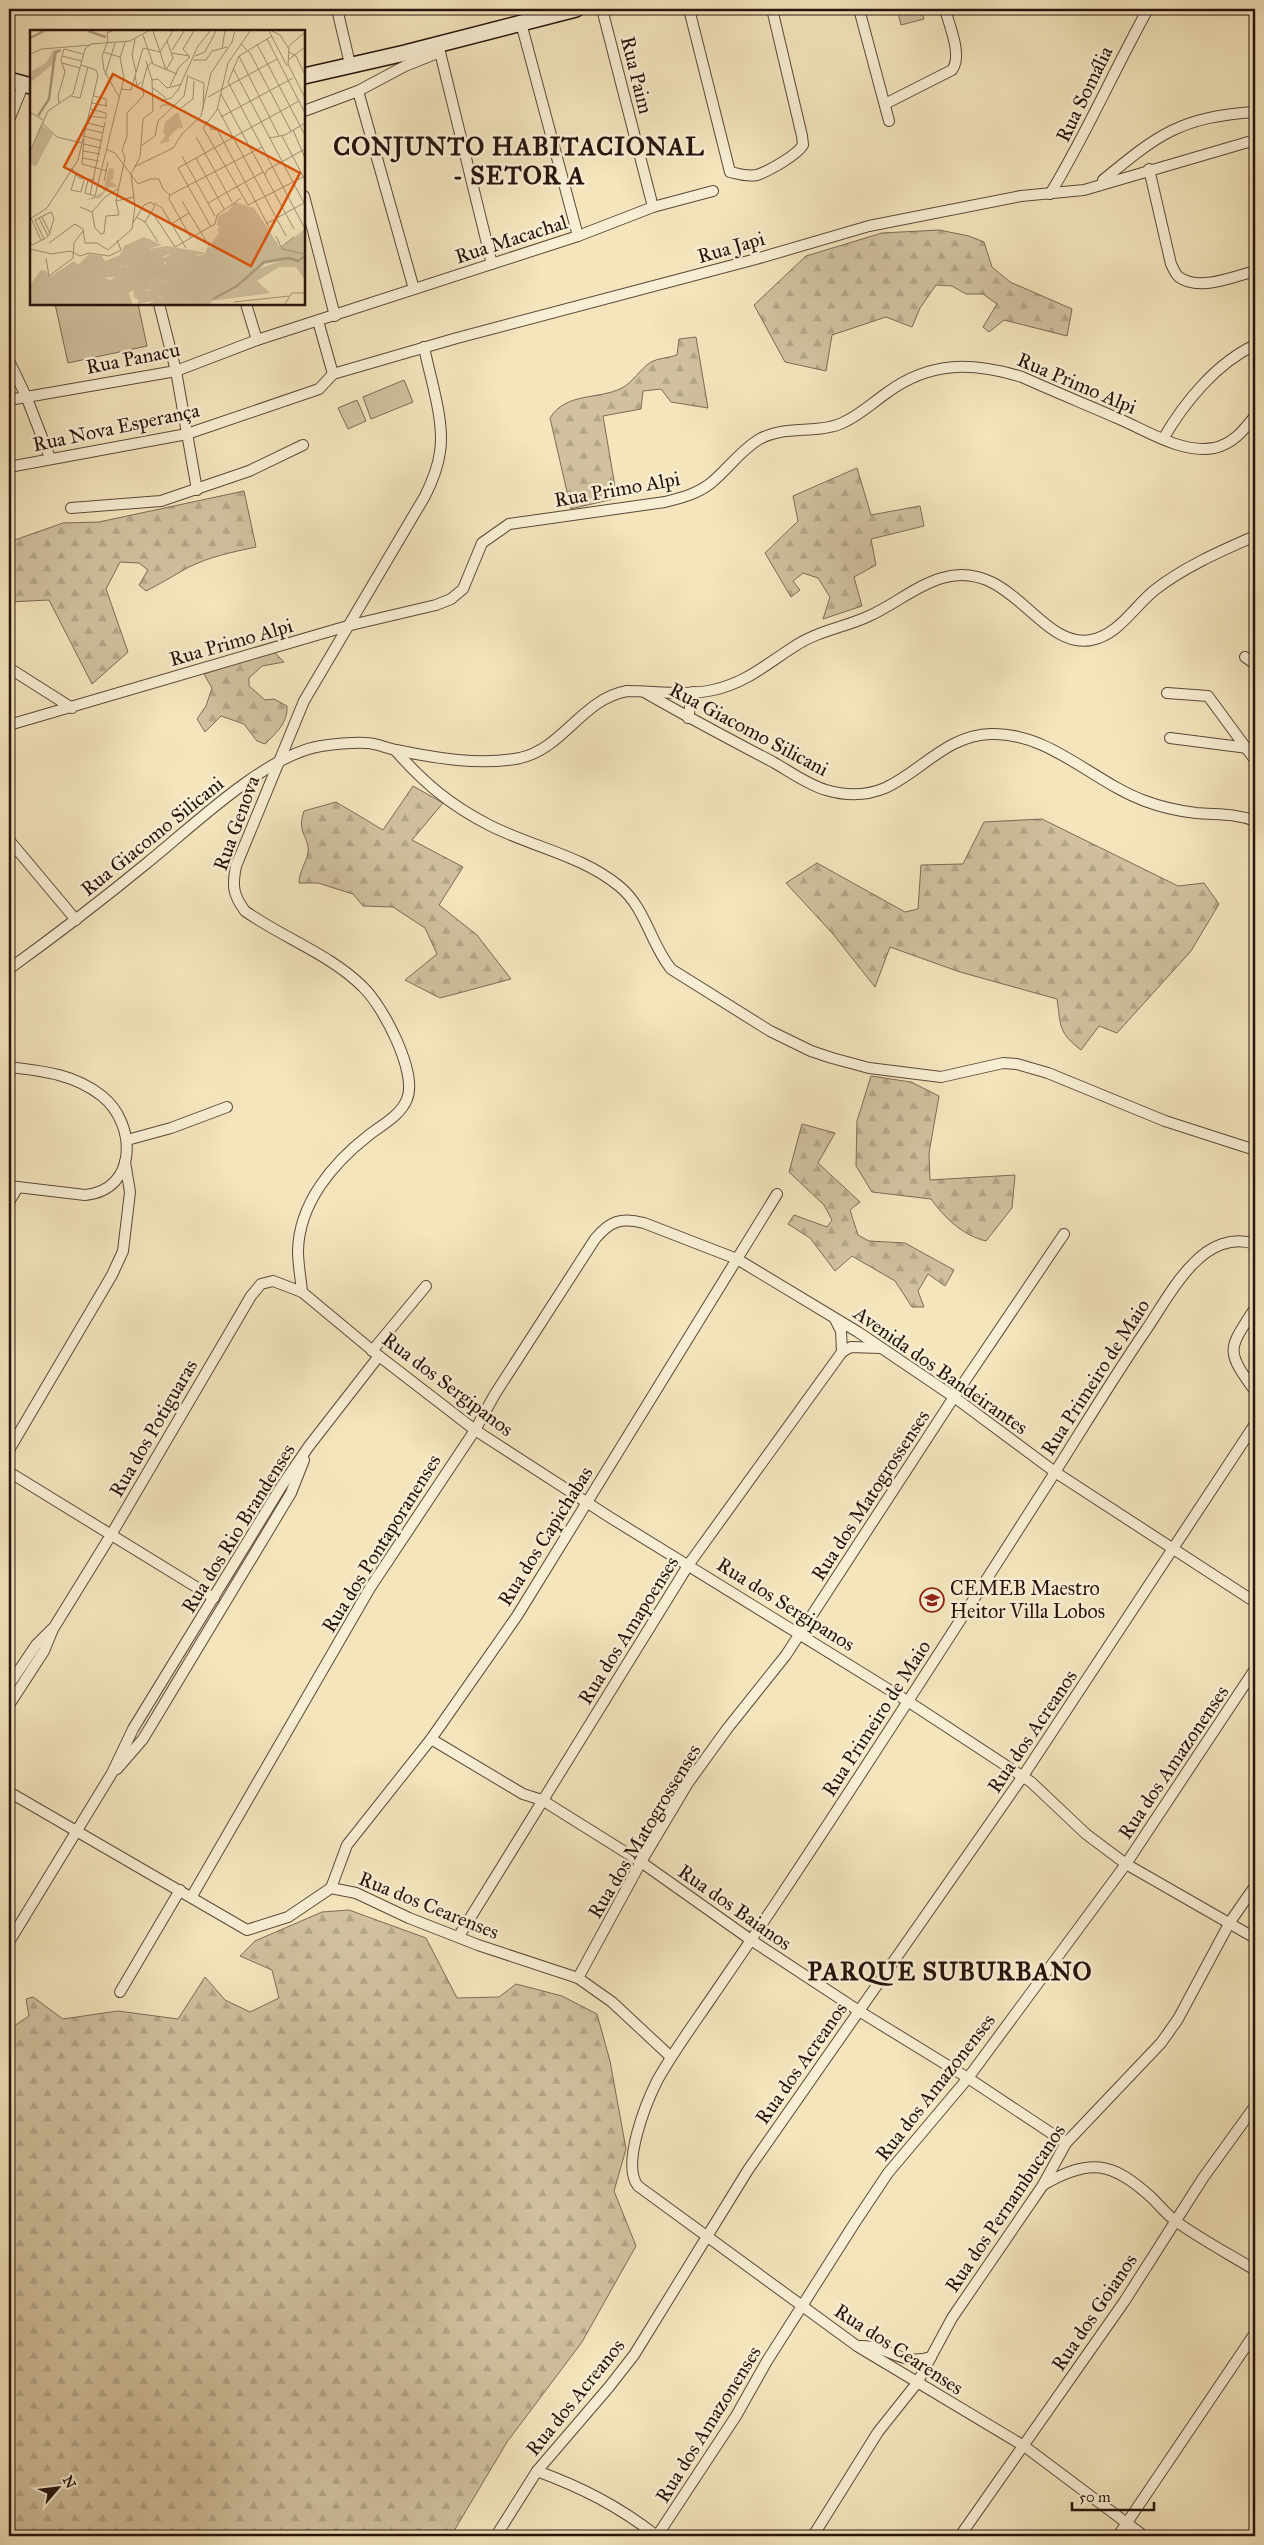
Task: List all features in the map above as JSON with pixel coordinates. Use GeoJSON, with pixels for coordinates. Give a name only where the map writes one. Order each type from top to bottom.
{"type":"FeatureCollection","features":[{"type":"Feature","properties":{"kind":"street"},"geometry":{"type":"LineString","coordinates":[[337,9],[350,64]]}},
{"type":"Feature","properties":{"kind":"street"},"geometry":{"type":"LineString","coordinates":[[305,76],[350,64],[439,48],[521,23],[576,9]]}},
{"type":"Feature","properties":{"kind":"street","name":"Rua Paim"},"geometry":{"type":"LineString","coordinates":[[602,9],[653,207]]}},
{"type":"Feature","properties":{"kind":"street"},"geometry":{"type":"LineString","coordinates":[[689,9],[730,172],[744,176],[757,174],[799,151],[802,145],[802,136],[772,9]]}},
{"type":"Feature","properties":{"kind":"street"},"geometry":{"type":"LineString","coordinates":[[858,9],[889,121]]}},
{"type":"Feature","properties":{"kind":"street"},"geometry":{"type":"LineString","coordinates":[[884,104],[952,70],[957,57],[945,9]]}},
{"type":"Feature","properties":{"kind":"street","name":"Rua Somália"},"geometry":{"type":"LineString","coordinates":[[1050,194],[1072,158],[1122,55],[1148,9]]}},
{"type":"Feature","properties":{"kind":"street"},"geometry":{"type":"LineString","coordinates":[[521,23],[578,236]]}},
{"type":"Feature","properties":{"kind":"street"},"geometry":{"type":"LineString","coordinates":[[305,111],[358,91],[439,48]]}},
{"type":"Feature","properties":{"kind":"street"},"geometry":{"type":"LineString","coordinates":[[439,48],[492,264]]}},
{"type":"Feature","properties":{"kind":"street"},"geometry":{"type":"LineString","coordinates":[[9,120],[21,83]]}},
{"type":"Feature","properties":{"kind":"street"},"geometry":{"type":"LineString","coordinates":[[358,91],[414,289]]}},
{"type":"Feature","properties":{"kind":"street"},"geometry":{"type":"LineString","coordinates":[[1100,183],[1149,143],[1167,132],[1197,120],[1222,114],[1255,112]]}},
{"type":"Feature","properties":{"kind":"street","name":"Rua Japi"},"geometry":{"type":"LineString","coordinates":[[424,347],[560,312],[896,219],[1021,196],[1084,190],[1100,183],[1255,140]]}},
{"type":"Feature","properties":{"kind":"street"},"geometry":{"type":"LineString","coordinates":[[1149,170],[1171,264],[1178,277],[1187,281],[1211,282],[1255,271]]}},
{"type":"Feature","properties":{"kind":"street","name":"Rua Macachal"},"geometry":{"type":"LineString","coordinates":[[318,321],[578,236],[653,207],[714,190]]}},
{"type":"Feature","properties":{"kind":"street"},"geometry":{"type":"LineString","coordinates":[[305,200],[335,316]]}},
{"type":"Feature","properties":{"kind":"street"},"geometry":{"type":"LineString","coordinates":[[159,305],[176,371],[197,490]]}},
{"type":"Feature","properties":{"kind":"street"},"geometry":{"type":"LineString","coordinates":[[246,305],[257,340]]}},
{"type":"Feature","properties":{"kind":"street"},"geometry":{"type":"LineString","coordinates":[[318,321],[334,374]]}},
{"type":"Feature","properties":{"kind":"street","name":"Rua Panacu"},"geometry":{"type":"LineString","coordinates":[[9,400],[176,371],[257,340],[318,321]]}},
{"type":"Feature","properties":{"kind":"street"},"geometry":{"type":"LineString","coordinates":[[1163,439],[1186,405],[1215,374],[1232,359],[1255,345]]}},
{"type":"Feature","properties":{"kind":"street","name":"Rua Nova Esperança"},"geometry":{"type":"LineString","coordinates":[[9,468],[50,458],[187,434],[319,389],[334,374],[424,347]]}},
{"type":"Feature","properties":{"kind":"street","name":"Rua Genova"},"geometry":{"type":"LineString","coordinates":[[302,1292],[298,1251],[306,1214],[321,1184],[341,1158],[397,1114],[407,1100],[411,1086],[408,1068],[382,1013],[364,988],[340,968],[258,921],[245,911],[236,898],[232,885],[236,866],[304,701],[351,625],[425,496],[435,474],[440,452],[441,432],[424,347]]}},
{"type":"Feature","properties":{"kind":"street"},"geometry":{"type":"LineString","coordinates":[[9,360],[26,396],[50,458]]}},
{"type":"Feature","properties":{"kind":"street","name":"Rua Primo Alpi"},"geometry":{"type":"LineString","coordinates":[[9,725],[351,625],[436,606],[452,599],[463,589],[482,543],[509,524],[665,502],[686,496],[711,483],[749,446],[761,438],[774,434],[824,428],[840,424],[854,417],[903,382],[927,371],[961,366],[1000,370],[1022,377],[1163,439],[1193,448],[1214,448],[1230,442],[1242,433],[1255,416]]}},
{"type":"Feature","properties":{"kind":"street"},"geometry":{"type":"LineString","coordinates":[[72,508],[161,501],[250,471],[303,445]]}},
{"type":"Feature","properties":{"kind":"street"},"geometry":{"type":"LineString","coordinates":[[643,691],[711,691],[737,683],[768,666],[797,645],[865,618],[926,583],[958,575],[983,577],[995,583],[1052,627],[1069,637],[1090,640],[1111,631],[1155,589],[1178,575],[1255,536]]}},
{"type":"Feature","properties":{"kind":"street"},"geometry":{"type":"LineString","coordinates":[[1245,656],[1255,664]]}},
{"type":"Feature","properties":{"kind":"street"},"geometry":{"type":"LineString","coordinates":[[9,668],[72,708]]}},
{"type":"Feature","properties":{"kind":"street","name":"Rua Giacomo Silicani"},"geometry":{"type":"LineString","coordinates":[[9,969],[76,920],[236,790],[279,760],[305,749],[339,743],[368,743],[395,750],[469,761],[501,760],[532,755],[555,741],[590,707],[603,698],[615,693],[643,691],[688,718],[825,790],[845,794],[862,795],[886,787],[943,749],[967,738],[1004,734],[1035,741],[1114,786],[1146,801],[1176,810],[1197,813],[1224,812],[1255,821]]}},
{"type":"Feature","properties":{"kind":"street"},"geometry":{"type":"LineString","coordinates":[[688,718],[693,692]]}},
{"type":"Feature","properties":{"kind":"street"},"geometry":{"type":"LineString","coordinates":[[1167,693],[1208,696],[1255,760]]}},
{"type":"Feature","properties":{"kind":"street"},"geometry":{"type":"LineString","coordinates":[[1170,738],[1248,748]]}},
{"type":"Feature","properties":{"kind":"street"},"geometry":{"type":"LineString","coordinates":[[395,750],[418,776],[446,800],[490,825],[578,861],[618,885],[638,906],[664,960],[671,969],[749,1018],[811,1051],[853,1064],[928,1077],[951,1076],[1003,1063],[1017,1064],[1048,1073],[1165,1121],[1255,1150]]}},
{"type":"Feature","properties":{"kind":"street"},"geometry":{"type":"LineString","coordinates":[[9,840],[76,920]]}},
{"type":"Feature","properties":{"kind":"street"},"geometry":{"type":"LineString","coordinates":[[9,1068],[45,1071],[67,1076],[87,1086],[117,1111],[125,1126],[127,1140],[125,1162],[130,1192],[122,1251],[112,1275],[9,1450]]}},
{"type":"Feature","properties":{"kind":"street"},"geometry":{"type":"LineString","coordinates":[[127,1140],[171,1128],[227,1107]]}},
{"type":"Feature","properties":{"kind":"street"},"geometry":{"type":"LineString","coordinates":[[9,1202],[14,1186],[96,1194],[119,1178],[125,1162]]}},
{"type":"Feature","properties":{"kind":"street","name":"Rua dos Capichabas"},"geometry":{"type":"LineString","coordinates":[[330,1888],[347,1845],[431,1739],[517,1616],[777,1194]]}},
{"type":"Feature","properties":{"kind":"street","name":"Avenida dos Bandeirantes"},"geometry":{"type":"LineString","coordinates":[[615,1220],[629,1219],[644,1223],[738,1259],[882,1348],[954,1397],[1055,1472],[1255,1602]]}},
{"type":"Feature","properties":{"kind":"street","name":"Rua dos Pontaporanenses"},"geometry":{"type":"LineString","coordinates":[[192,1896],[370,1588],[475,1430],[495,1394],[595,1239],[615,1220]]}},
{"type":"Feature","properties":{"kind":"street","name":"Rua dos Matogrossenses"},"geometry":{"type":"LineString","coordinates":[[578,1978],[641,1862],[688,1783],[727,1729],[786,1655],[954,1397],[1064,1234]]}},
{"type":"Feature","properties":{"kind":"street","name":"Rua Primeiro de Maio"},"geometry":{"type":"LineString","coordinates":[[638,2186],[632,2177],[632,2169],[638,2131],[655,2084],[671,2057],[909,1702],[1180,1278],[1194,1262],[1208,1251],[1228,1241],[1239,1240],[1255,1244]]}},
{"type":"Feature","properties":{"kind":"street","name":"Rua dos Potiguaras"},"geometry":{"type":"LineString","coordinates":[[9,1705],[44,1651],[53,1629],[111,1535],[251,1296],[261,1284],[273,1281],[302,1292]]}},
{"type":"Feature","properties":{"kind":"street"},"geometry":{"type":"LineString","coordinates":[[309,1446],[375,1353],[426,1286]]}},
{"type":"Feature","properties":{"kind":"street","name":"Rua dos Sergipanos"},"geometry":{"type":"LineString","coordinates":[[302,1292],[375,1353],[475,1430],[586,1503],[689,1564],[1023,1776],[1086,1834],[1126,1864],[1255,1938]]}},
{"type":"Feature","properties":{"kind":"street"},"geometry":{"type":"LineString","coordinates":[[1255,1308],[1234,1340],[1232,1350],[1239,1367],[1255,1391]]}},
{"type":"Feature","properties":{"kind":"street"},"geometry":{"type":"LineString","coordinates":[[834,1318],[841,1331],[842,1352],[851,1347],[882,1348]]}},
{"type":"Feature","properties":{"kind":"street","name":"Rua dos Amapoenses"},"geometry":{"type":"LineString","coordinates":[[458,1936],[689,1564],[842,1352]]}},
{"type":"Feature","properties":{"kind":"street","name":"Rua dos Acreanos"},"geometry":{"type":"LineString","coordinates":[[496,2536],[537,2471],[634,2355],[748,2170],[1023,1776],[1254,1429]]}},
{"type":"Feature","properties":{"kind":"street","name":"Rua dos Rio Brandenses"},"geometry":{"type":"LineString","coordinates":[[112,1773],[133,1729],[282,1486],[309,1446]]}},
{"type":"Feature","properties":{"kind":"street","name":"Rua dos Rio Brandenses"},"geometry":{"type":"LineString","coordinates":[[112,1773],[143,1739],[256,1552],[291,1492],[309,1446]]}},
{"type":"Feature","properties":{"kind":"street"},"geometry":{"type":"LineString","coordinates":[[9,1472],[214,1598]]}},
{"type":"Feature","properties":{"kind":"street","name":"Rua dos Potiguaras"},"geometry":{"type":"LineString","coordinates":[[9,1685],[36,1645],[53,1629]]}},
{"type":"Feature","properties":{"kind":"street","name":"Rua dos Amazonenses"},"geometry":{"type":"LineString","coordinates":[[657,2536],[888,2173],[968,2078],[1126,1864],[1255,1670]]}},
{"type":"Feature","properties":{"kind":"street","name":"Rua dos Baianos"},"geometry":{"type":"LineString","coordinates":[[431,1739],[523,1794],[542,1800],[641,1862],[751,1940],[859,2011],[968,2078],[1066,2144]]}},
{"type":"Feature","properties":{"kind":"street"},"geometry":{"type":"LineString","coordinates":[[9,1942],[112,1773]]}},
{"type":"Feature","properties":{"kind":"street","name":"Rua dos Cearenses"},"geometry":{"type":"LineString","coordinates":[[9,1792],[75,1832],[192,1896],[247,1930],[288,1917],[330,1888],[356,1893],[409,1918],[578,1978],[618,2008],[671,2057]]}},
{"type":"Feature","properties":{"kind":"street","name":"Rua dos Pernambucanos"},"geometry":{"type":"LineString","coordinates":[[813,2536],[873,2440],[917,2383],[952,2318],[1043,2185],[1066,2144],[1161,2043],[1178,2019],[1230,1922],[1255,1886]]}},
{"type":"Feature","properties":{"kind":"street"},"geometry":{"type":"LineString","coordinates":[[120,1992],[180,1890]]}},
{"type":"Feature","properties":{"kind":"street","name":"Rua dos Goianos"},"geometry":{"type":"LineString","coordinates":[[960,2536],[1124,2302],[1203,2178],[1255,2106]]}},
{"type":"Feature","properties":{"kind":"street"},"geometry":{"type":"LineString","coordinates":[[1043,2185],[1067,2171],[1084,2166],[1110,2170],[1151,2197],[1175,2221],[1255,2270]]}},
{"type":"Feature","properties":{"kind":"street","name":"Rua dos Cearenses"},"geometry":{"type":"LineString","coordinates":[[638,2186],[857,2346],[1024,2446],[1144,2536]]}},
{"type":"Feature","properties":{"kind":"street"},"geometry":{"type":"LineString","coordinates":[[1118,2536],[1255,2333]]}},
{"type":"Feature","properties":{"kind":"street"},"geometry":{"type":"LineString","coordinates":[[857,2346],[872,2347],[912,2361],[931,2357]]}},
{"type":"Feature","properties":{"kind":"street"},"geometry":{"type":"LineString","coordinates":[[537,2471],[601,2497],[631,2516],[657,2536]]}},
{"type":"Feature","properties":{"kind":"green space"},"geometry":{"type":"Polygon","coordinates":[[[897,9],[921,9],[924,19],[901,25],[897,9]]]}},
{"type":"Feature","properties":{"kind":"green space"},"geometry":{"type":"Polygon","coordinates":[[[939,230],[969,236],[984,242],[992,267],[1010,282],[1072,309],[1067,336],[1004,320],[989,332],[983,327],[997,304],[983,294],[966,294],[952,286],[936,285],[920,308],[912,327],[886,317],[832,335],[826,371],[785,362],[754,305],[806,256],[882,233],[939,230]]]}},
{"type":"Feature","properties":{"kind":"green space"},"geometry":{"type":"Polygon","coordinates":[[[55,305],[138,305],[147,346],[68,363],[55,305]]]}},
{"type":"Feature","properties":{"kind":"green space"},"geometry":{"type":"Polygon","coordinates":[[[696,337],[708,408],[671,402],[661,389],[643,391],[641,409],[603,416],[617,498],[571,509],[550,418],[557,410],[573,400],[613,392],[622,388],[651,362],[677,355],[679,339],[696,337]]]}},
{"type":"Feature","properties":{"kind":"green space"},"geometry":{"type":"Polygon","coordinates":[[[404,380],[413,402],[371,419],[363,397],[404,380]]]}},
{"type":"Feature","properties":{"kind":"green space"},"geometry":{"type":"Polygon","coordinates":[[[357,400],[366,421],[348,429],[338,408],[357,400]]]}},
{"type":"Feature","properties":{"kind":"green space"},"geometry":{"type":"Polygon","coordinates":[[[857,468],[871,515],[920,506],[924,526],[871,539],[876,565],[854,577],[862,606],[823,619],[830,597],[818,578],[803,573],[793,581],[800,590],[791,597],[765,553],[798,521],[793,496],[857,468]]]}},
{"type":"Feature","properties":{"kind":"green space"},"geometry":{"type":"Polygon","coordinates":[[[244,491],[256,547],[203,561],[146,591],[139,585],[148,570],[139,563],[120,562],[106,589],[128,652],[92,684],[49,600],[9,602],[9,542],[63,523],[99,522],[244,491]]]}},
{"type":"Feature","properties":{"kind":"green space"},"geometry":{"type":"Polygon","coordinates":[[[273,651],[284,662],[262,666],[249,678],[249,686],[265,700],[274,699],[287,706],[286,718],[277,732],[265,744],[257,741],[244,724],[221,716],[205,732],[197,719],[206,706],[212,688],[204,674],[273,651]]]}},
{"type":"Feature","properties":{"kind":"green space"},"geometry":{"type":"Polygon","coordinates":[[[413,786],[443,803],[412,840],[463,867],[439,905],[477,935],[511,979],[440,998],[405,980],[437,954],[425,928],[393,907],[363,906],[353,894],[318,883],[299,883],[308,853],[307,843],[302,830],[304,811],[336,802],[383,830],[413,786]]]}},
{"type":"Feature","properties":{"kind":"green space"},"geometry":{"type":"Polygon","coordinates":[[[1042,819],[1178,886],[1204,883],[1219,904],[1191,951],[1117,1033],[1099,1026],[1081,1050],[1064,1033],[1057,999],[960,972],[890,947],[875,987],[833,934],[786,883],[817,863],[905,912],[918,909],[921,865],[963,864],[984,822],[1042,819]]]}},
{"type":"Feature","properties":{"kind":"green space"},"geometry":{"type":"Polygon","coordinates":[[[871,1076],[911,1082],[939,1096],[929,1153],[930,1180],[1015,1175],[1012,1208],[986,1241],[969,1235],[955,1225],[931,1199],[872,1192],[856,1166],[857,1121],[871,1076]]]}},
{"type":"Feature","properties":{"kind":"green space"},"geometry":{"type":"Polygon","coordinates":[[[802,1124],[835,1133],[818,1163],[860,1202],[850,1210],[858,1235],[869,1241],[905,1243],[954,1270],[945,1286],[928,1274],[918,1291],[924,1307],[912,1307],[895,1281],[852,1256],[835,1271],[810,1238],[788,1224],[794,1215],[827,1227],[832,1220],[824,1205],[789,1172],[802,1124]]]}},
{"type":"Feature","properties":{"kind":"green space"},"geometry":{"type":"Polygon","coordinates":[[[349,1910],[426,1938],[457,1998],[499,1997],[516,1984],[562,1996],[597,2014],[610,2061],[626,2149],[614,2191],[636,2246],[582,2342],[507,2442],[451,2536],[9,2536],[9,2027],[14,2026],[29,2016],[26,1999],[33,1997],[63,2019],[118,2011],[178,2019],[205,1977],[225,2000],[250,2012],[279,1998],[272,1970],[240,1956],[255,1941],[322,1912],[349,1910]]]}},
{"type":"Feature","properties":{"kind":"place","name":"CEMEB Maestro Heitor Villa Lobos"},"geometry":{"type":"Point","coordinates":[932,1600]}},
{"type":"Feature","properties":{"kind":"district","name":"CONJUNTO HABITACIONAL - SETOR A"},"geometry":{"type":"Point","coordinates":[519,160]}},
{"type":"Feature","properties":{"kind":"district","name":"PARQUE SUBURBANO"},"geometry":{"type":"Point","coordinates":[950,1971]}}]}
